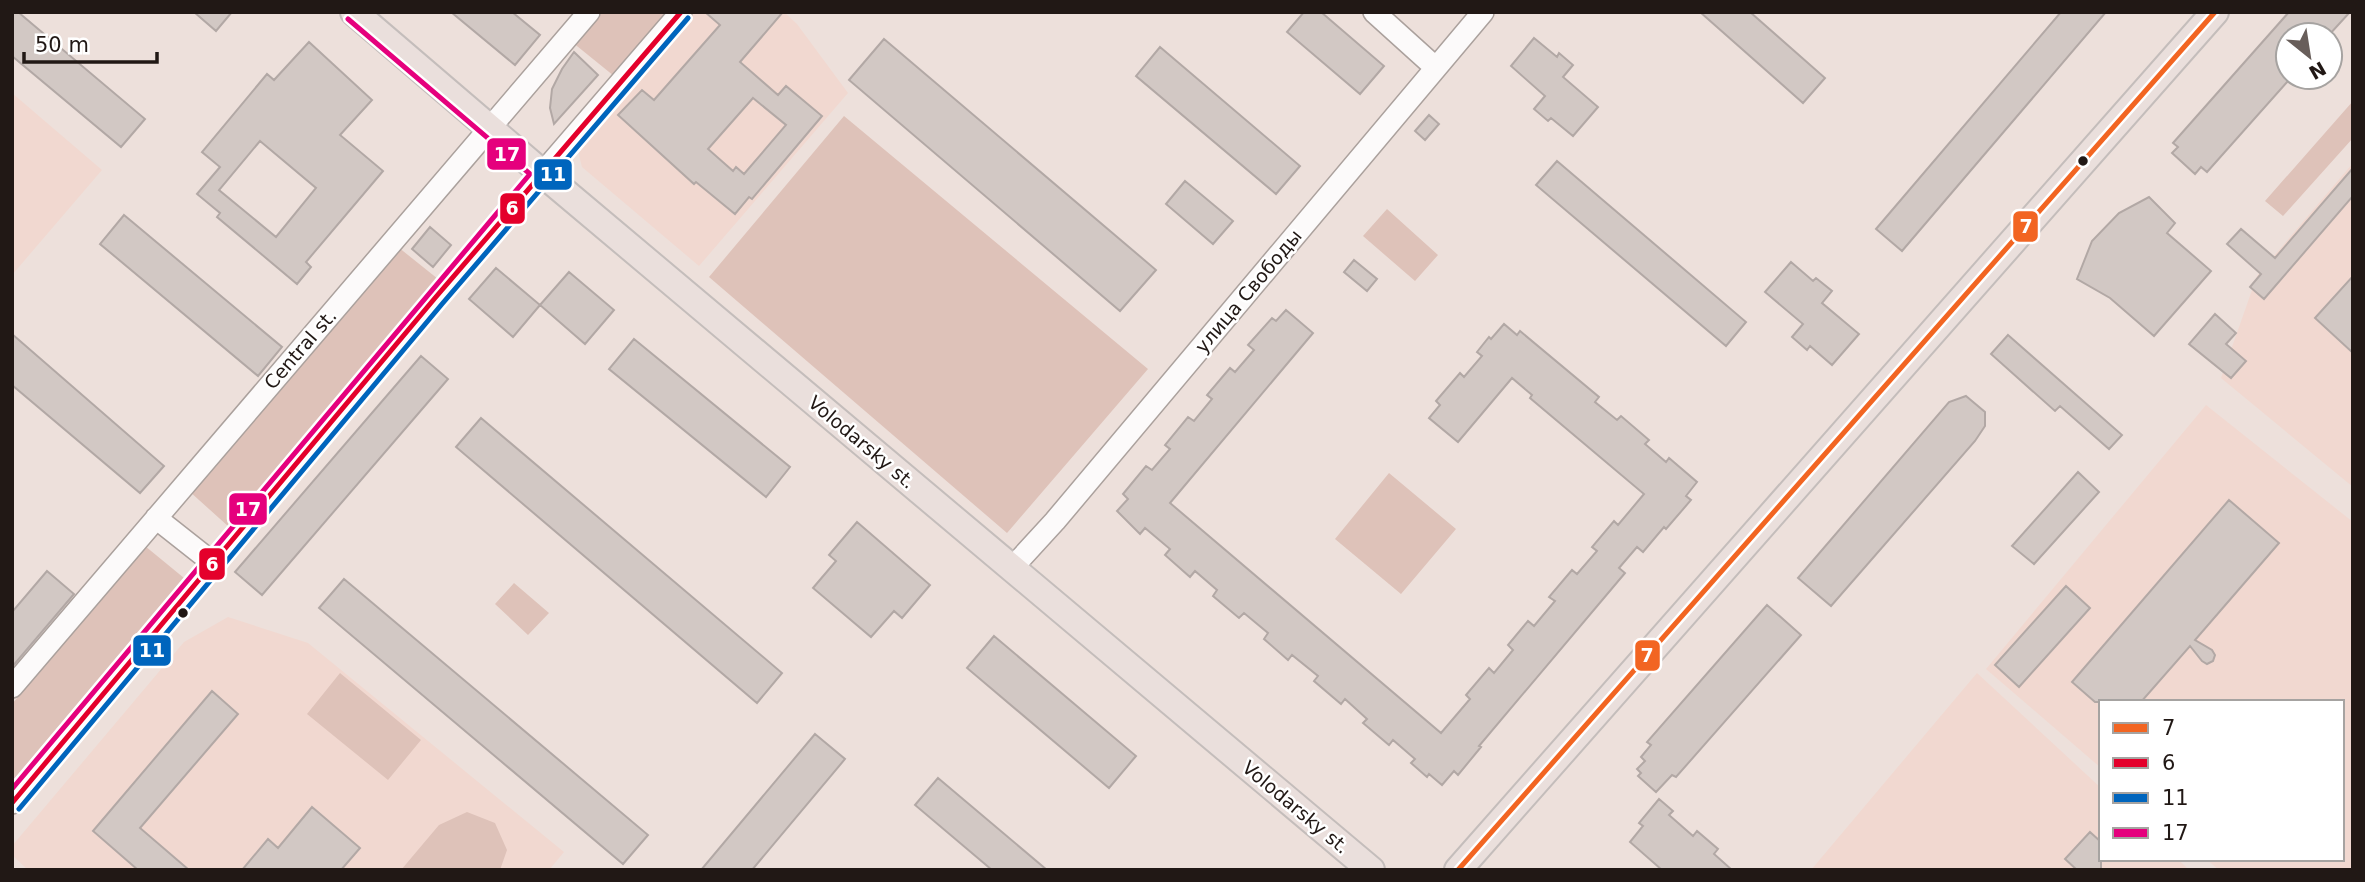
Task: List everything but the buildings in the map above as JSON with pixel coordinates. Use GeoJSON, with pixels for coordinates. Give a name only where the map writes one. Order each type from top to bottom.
{"type":"FeatureCollection","features":[{"type":"Feature","properties":{"kind":"main road","name":"Volodarsky st."},"geometry":{"type":"LineString","coordinates":[[354,12],[541,173],[1371,870]]}},
{"type":"Feature","properties":{"kind":"main road"},"geometry":{"type":"LineString","coordinates":[[1458,870],[2215,12]]}},
{"type":"Feature","properties":{"kind":"street","name":"Central st."},"geometry":{"type":"LineString","coordinates":[[12,687],[589,12]]}},
{"type":"Feature","properties":{"kind":"street"},"geometry":{"type":"LineString","coordinates":[[12,803],[541,173],[681,12]]}},
{"type":"Feature","properties":{"kind":"street"},"geometry":{"type":"LineString","coordinates":[[1374,12],[1436,68]]}},
{"type":"Feature","properties":{"kind":"street","name":"улица Свободы"},"geometry":{"type":"LineString","coordinates":[[1012,568],[1055,521],[1483,12]]}},
{"type":"Feature","properties":{"kind":"street"},"geometry":{"type":"LineString","coordinates":[[156,517],[212,563]]}},
{"type":"Feature","properties":{"kind":"shaded area"},"geometry":{"type":"Polygon","coordinates":[[[598,12],[668,12],[614,76],[572,42],[598,12]]]}},
{"type":"Feature","properties":{"kind":"shaded area"},"geometry":{"type":"Polygon","coordinates":[[[690,12],[784,12],[797,24],[848,93],[699,266],[582,167],[576,143],[690,12]]]}},
{"type":"Feature","properties":{"kind":"shaded area"},"geometry":{"type":"Polygon","coordinates":[[[12,93],[102,170],[12,275],[12,93]]]}},
{"type":"Feature","properties":{"kind":"shaded area"},"geometry":{"type":"Polygon","coordinates":[[[2353,101],[2353,138],[2283,216],[2265,201],[2353,101]]]}},
{"type":"Feature","properties":{"kind":"shaded area"},"geometry":{"type":"Polygon","coordinates":[[[844,116],[1148,369],[1007,533],[709,277],[844,116]]]}},
{"type":"Feature","properties":{"kind":"shaded area"},"geometry":{"type":"Polygon","coordinates":[[[2353,163],[2353,487],[2221,378],[2257,276],[2353,163]]]}},
{"type":"Feature","properties":{"kind":"shaded area"},"geometry":{"type":"Polygon","coordinates":[[[1387,209],[1438,255],[1415,281],[1363,236],[1387,209]]]}},
{"type":"Feature","properties":{"kind":"shaded area"},"geometry":{"type":"Polygon","coordinates":[[[398,247],[438,279],[229,527],[189,491],[398,247]]]}},
{"type":"Feature","properties":{"kind":"shaded area"},"geometry":{"type":"Polygon","coordinates":[[[2206,405],[2353,522],[2353,870],[2219,870],[2208,861],[2344,861],[2344,700],[2099,700],[2099,766],[1986,669],[2206,405]]]}},
{"type":"Feature","properties":{"kind":"shaded area"},"geometry":{"type":"Polygon","coordinates":[[[1389,473],[1456,529],[1401,594],[1335,539],[1389,473]]]}},
{"type":"Feature","properties":{"kind":"shaded area"},"geometry":{"type":"Polygon","coordinates":[[[145,546],[184,578],[12,782],[12,704],[145,546]]]}},
{"type":"Feature","properties":{"kind":"shaded area"},"geometry":{"type":"Polygon","coordinates":[[[514,583],[549,613],[528,635],[495,604],[514,583]]]}},
{"type":"Feature","properties":{"kind":"shaded area"},"geometry":{"type":"Polygon","coordinates":[[[228,617],[308,643],[564,852],[549,870],[28,870],[12,855],[12,846],[184,642],[228,617]]]}},
{"type":"Feature","properties":{"kind":"shaded area"},"geometry":{"type":"Polygon","coordinates":[[[340,673],[421,740],[388,780],[307,714],[340,673]]]}},
{"type":"Feature","properties":{"kind":"shaded area"},"geometry":{"type":"Polygon","coordinates":[[[1977,673],[2099,786],[2099,861],[2180,861],[2189,870],[1811,870],[1977,673]]]}},
{"type":"Feature","properties":{"kind":"shaded area"},"geometry":{"type":"Polygon","coordinates":[[[467,812],[495,823],[507,850],[500,870],[401,870],[439,825],[467,812]]]}},
{"type":"Feature","properties":{"kind":"transit line","name":"6"},"geometry":{"type":"LineString","coordinates":[[12,803],[435,298],[681,12]]}},
{"type":"Feature","properties":{"kind":"transit line","name":"7"},"geometry":{"type":"LineString","coordinates":[[1458,870],[2215,12]]}},
{"type":"Feature","properties":{"kind":"transit line","name":"11"},"geometry":{"type":"LineString","coordinates":[[19,809],[442,304],[688,18]]}},
{"type":"Feature","properties":{"kind":"transit line","name":"17"},"geometry":{"type":"LineString","coordinates":[[12,789],[530,174],[348,19]]}}]}
